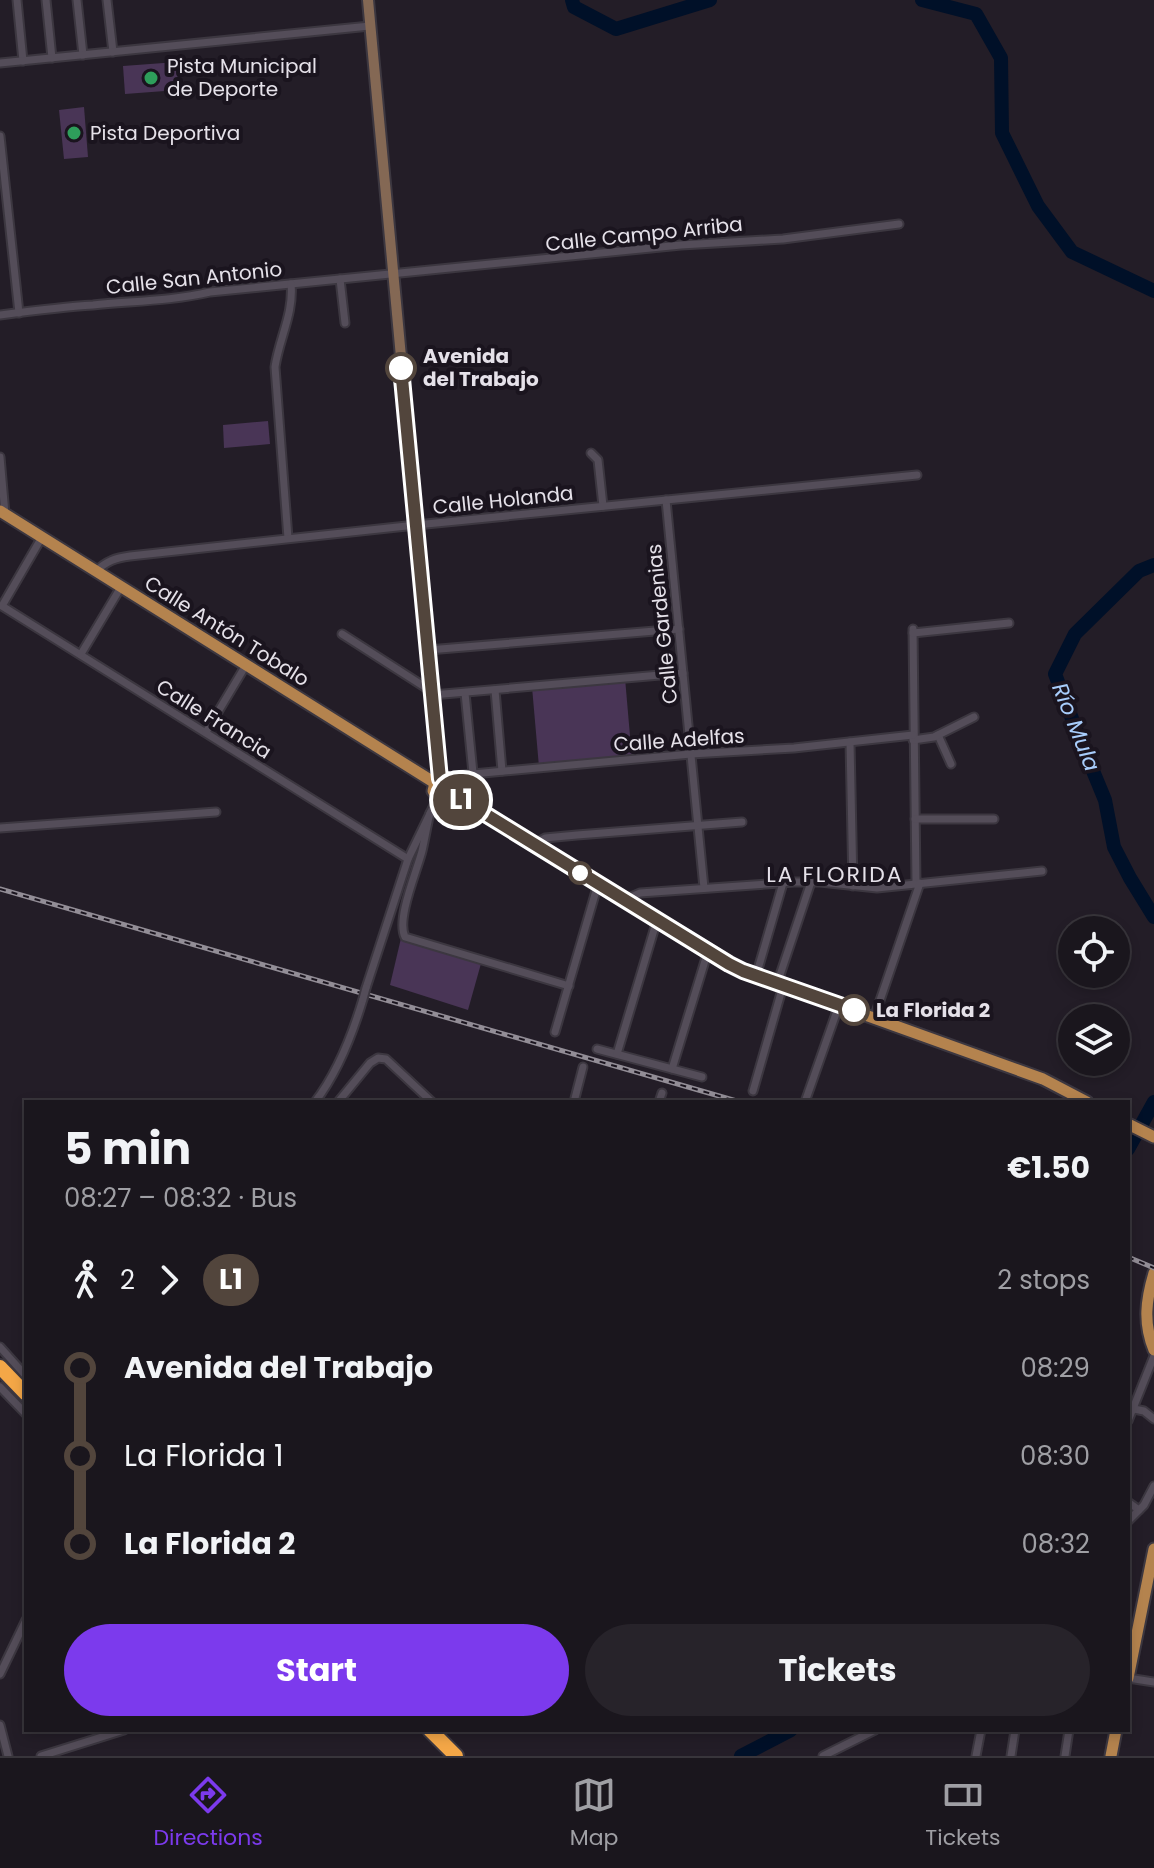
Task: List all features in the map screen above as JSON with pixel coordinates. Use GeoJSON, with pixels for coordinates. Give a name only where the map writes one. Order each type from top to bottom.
{"type":"FeatureCollection","features":[{"type":"Feature","properties":{"kind":"highway"},"geometry":{"type":"LineString","coordinates":[[0,1367],[24,1392]]}},
{"type":"Feature","properties":{"kind":"highway"},"geometry":{"type":"LineString","coordinates":[[432,1732],[456,1756]]}},
{"type":"Feature","properties":{"kind":"main road","name":"Calle Antón Tobalo"},"geometry":{"type":"LineString","coordinates":[[2,513],[246,665],[441,781]]}},
{"type":"Feature","properties":{"kind":"main road"},"geometry":{"type":"LineString","coordinates":[[441,781],[452,786],[451,793],[444,799],[433,791],[441,781]]}},
{"type":"Feature","properties":{"kind":"main road"},"geometry":{"type":"LineString","coordinates":[[451,793],[729,964],[1043,1079],[1083,1100]]}},
{"type":"Feature","properties":{"kind":"main road"},"geometry":{"type":"LineString","coordinates":[[1130,1125],[1154,1137]]}},
{"type":"Feature","properties":{"kind":"main road"},"geometry":{"type":"LineString","coordinates":[[1154,1273],[1146,1311],[1154,1353]]}},
{"type":"Feature","properties":{"kind":"main road"},"geometry":{"type":"LineString","coordinates":[[1130,1668],[1153,1552]]}},
{"type":"Feature","properties":{"kind":"main road"},"geometry":{"type":"LineString","coordinates":[[1111,1756],[1116,1732]]}},
{"type":"Feature","properties":{"kind":"street"},"geometry":{"type":"LineString","coordinates":[[17,0],[23,61]]}},
{"type":"Feature","properties":{"kind":"street"},"geometry":{"type":"LineString","coordinates":[[46,0],[52,58]]}},
{"type":"Feature","properties":{"kind":"street"},"geometry":{"type":"LineString","coordinates":[[77,0],[83,55]]}},
{"type":"Feature","properties":{"kind":"street"},"geometry":{"type":"LineString","coordinates":[[107,0],[113,52]]}},
{"type":"Feature","properties":{"kind":"street"},"geometry":{"type":"LineString","coordinates":[[368,0],[441,781]]}},
{"type":"Feature","properties":{"kind":"street"},"geometry":{"type":"LineString","coordinates":[[0,63],[370,26]]}},
{"type":"Feature","properties":{"kind":"street"},"geometry":{"type":"LineString","coordinates":[[0,136],[19,313]]}},
{"type":"Feature","properties":{"kind":"street","name":"Calle Campo Arriba"},"geometry":{"type":"LineString","coordinates":[[392,273],[681,245],[783,239],[899,224]]}},
{"type":"Feature","properties":{"kind":"street","name":"Calle San Antonio"},"geometry":{"type":"LineString","coordinates":[[0,315],[135,303],[392,273]]}},
{"type":"Feature","properties":{"kind":"street"},"geometry":{"type":"LineString","coordinates":[[340,279],[345,323]]}},
{"type":"Feature","properties":{"kind":"street"},"geometry":{"type":"LineString","coordinates":[[288,538],[275,367],[293,298],[291,284]]}},
{"type":"Feature","properties":{"kind":"street"},"geometry":{"type":"LineString","coordinates":[[591,453],[598,460],[603,506]]}},
{"type":"Feature","properties":{"kind":"street"},"geometry":{"type":"LineString","coordinates":[[0,457],[2,513]]}},
{"type":"Feature","properties":{"kind":"street","name":"Calle Holanda"},"geometry":{"type":"LineString","coordinates":[[96,571],[113,558],[917,475]]}},
{"type":"Feature","properties":{"kind":"street","name":"Calle Gardenias"},"geometry":{"type":"LineString","coordinates":[[666,500],[704,888]]}},
{"type":"Feature","properties":{"kind":"street"},"geometry":{"type":"LineString","coordinates":[[2,606],[42,537]]}},
{"type":"Feature","properties":{"kind":"street"},"geometry":{"type":"LineString","coordinates":[[81,654],[121,587]]}},
{"type":"Feature","properties":{"kind":"street","name":"Calle Francia"},"geometry":{"type":"LineString","coordinates":[[2,606],[408,859]]}},
{"type":"Feature","properties":{"kind":"street"},"geometry":{"type":"LineString","coordinates":[[874,1018],[918,883],[913,631],[1009,623]]}},
{"type":"Feature","properties":{"kind":"street"},"geometry":{"type":"LineString","coordinates":[[428,650],[679,629]]}},
{"type":"Feature","properties":{"kind":"street"},"geometry":{"type":"LineString","coordinates":[[342,634],[432,693],[465,693],[683,673]]}},
{"type":"Feature","properties":{"kind":"street"},"geometry":{"type":"LineString","coordinates":[[206,732],[246,665]]}},
{"type":"Feature","properties":{"kind":"street"},"geometry":{"type":"LineString","coordinates":[[495,690],[502,771]]}},
{"type":"Feature","properties":{"kind":"street"},"geometry":{"type":"LineString","coordinates":[[465,693],[473,773]]}},
{"type":"Feature","properties":{"kind":"street","name":"Calle Adelfas"},"geometry":{"type":"LineString","coordinates":[[441,781],[473,773],[938,735],[974,717]]}},
{"type":"Feature","properties":{"kind":"street"},"geometry":{"type":"LineString","coordinates":[[938,735],[951,764]]}},
{"type":"Feature","properties":{"kind":"street"},"geometry":{"type":"LineString","coordinates":[[850,742],[853,886]]}},
{"type":"Feature","properties":{"kind":"street"},"geometry":{"type":"LineString","coordinates":[[316,1100],[344,1052],[408,859],[438,797]]}},
{"type":"Feature","properties":{"kind":"street"},"geometry":{"type":"LineString","coordinates":[[0,828],[216,812]]}},
{"type":"Feature","properties":{"kind":"street"},"geometry":{"type":"LineString","coordinates":[[430,813],[402,928],[405,937],[569,986]]}},
{"type":"Feature","properties":{"kind":"street"},"geometry":{"type":"LineString","coordinates":[[915,819],[994,819]]}},
{"type":"Feature","properties":{"kind":"street"},"geometry":{"type":"LineString","coordinates":[[534,844],[545,838],[742,822]]}},
{"type":"Feature","properties":{"kind":"street"},"geometry":{"type":"LineString","coordinates":[[624,900],[640,893],[704,888],[811,882],[877,888],[1042,871]]}},
{"type":"Feature","properties":{"kind":"street"},"geometry":{"type":"LineString","coordinates":[[753,1091],[811,882]]}},
{"type":"Feature","properties":{"kind":"street"},"geometry":{"type":"LineString","coordinates":[[756,976],[783,883]]}},
{"type":"Feature","properties":{"kind":"street"},"geometry":{"type":"LineString","coordinates":[[555,1032],[598,884]]}},
{"type":"Feature","properties":{"kind":"street"},"geometry":{"type":"LineString","coordinates":[[617,1054],[657,920]]}},
{"type":"Feature","properties":{"kind":"street"},"geometry":{"type":"LineString","coordinates":[[672,1069],[708,951]]}},
{"type":"Feature","properties":{"kind":"street"},"geometry":{"type":"LineString","coordinates":[[806,1100],[839,1005]]}},
{"type":"Feature","properties":{"kind":"street"},"geometry":{"type":"LineString","coordinates":[[597,1049],[702,1077]]}},
{"type":"Feature","properties":{"kind":"street"},"geometry":{"type":"LineString","coordinates":[[340,1100],[370,1063],[378,1058],[386,1059],[430,1100]]}},
{"type":"Feature","properties":{"kind":"street"},"geometry":{"type":"LineString","coordinates":[[575,1100],[583,1067]]}},
{"type":"Feature","properties":{"kind":"street"},"geometry":{"type":"LineString","coordinates":[[660,1100],[662,1093]]}},
{"type":"Feature","properties":{"kind":"street"},"geometry":{"type":"LineString","coordinates":[[0,1347],[24,1374]]}},
{"type":"Feature","properties":{"kind":"street"},"geometry":{"type":"LineString","coordinates":[[1130,1417],[1154,1353]]}},
{"type":"Feature","properties":{"kind":"street"},"geometry":{"type":"LineString","coordinates":[[0,1387],[24,1412]]}},
{"type":"Feature","properties":{"kind":"street"},"geometry":{"type":"LineString","coordinates":[[1134,1409],[1144,1411],[1154,1419]]}},
{"type":"Feature","properties":{"kind":"street"},"geometry":{"type":"LineString","coordinates":[[1130,1519],[1142,1507],[1154,1486]]}},
{"type":"Feature","properties":{"kind":"street"},"geometry":{"type":"LineString","coordinates":[[1130,1503],[1154,1511]]}},
{"type":"Feature","properties":{"kind":"street"},"geometry":{"type":"LineString","coordinates":[[0,1671],[24,1624]]}},
{"type":"Feature","properties":{"kind":"street"},"geometry":{"type":"LineString","coordinates":[[1130,1678],[1154,1682]]}},
{"type":"Feature","properties":{"kind":"street"},"geometry":{"type":"LineString","coordinates":[[1,1730],[8,1756]]}},
{"type":"Feature","properties":{"kind":"street"},"geometry":{"type":"LineString","coordinates":[[41,1756],[118,1732]]}},
{"type":"Feature","properties":{"kind":"street"},"geometry":{"type":"LineString","coordinates":[[823,1756],[871,1732]]}},
{"type":"Feature","properties":{"kind":"street"},"geometry":{"type":"LineString","coordinates":[[976,1756],[981,1732]]}},
{"type":"Feature","properties":{"kind":"street"},"geometry":{"type":"LineString","coordinates":[[1011,1756],[1015,1732]]}},
{"type":"Feature","properties":{"kind":"street"},"geometry":{"type":"LineString","coordinates":[[1065,1756],[1069,1732]]}},
{"type":"Feature","properties":{"kind":"shaded area","name":"Pista Municipal de Deporte"},"geometry":{"type":"Polygon","coordinates":[[[177,62],[178,90],[125,94],[123,66],[177,62]]]}},
{"type":"Feature","properties":{"kind":"shaded area","name":"Pista Deportiva"},"geometry":{"type":"Polygon","coordinates":[[[84,107],[88,157],[64,159],[59,110],[84,107]]]}},
{"type":"Feature","properties":{"kind":"shaded area"},"geometry":{"type":"Polygon","coordinates":[[[268,421],[270,444],[224,448],[223,425],[268,421]]]}},
{"type":"Feature","properties":{"kind":"shaded area"},"geometry":{"type":"Polygon","coordinates":[[[625,678],[632,759],[539,767],[532,687],[625,678]]]}},
{"type":"Feature","properties":{"kind":"shaded area"},"geometry":{"type":"Polygon","coordinates":[[[402,934],[482,960],[468,1010],[390,985],[402,934]]]}},
{"type":"Feature","properties":{"kind":"waterway","name":"Río Mula"},"geometry":{"type":"LineString","coordinates":[[572,0],[574,7],[616,29],[710,0]]}},
{"type":"Feature","properties":{"kind":"waterway","name":"Río Mula"},"geometry":{"type":"LineString","coordinates":[[922,0],[976,14],[1001,58],[1002,133],[1038,206],[1072,252],[1154,291]]}},
{"type":"Feature","properties":{"kind":"waterway","name":"Río Mula"},"geometry":{"type":"LineString","coordinates":[[1154,565],[1139,571],[1075,634],[1055,674],[1105,800],[1114,847],[1154,917]]}},
{"type":"Feature","properties":{"kind":"waterway","name":"Río Mula"},"geometry":{"type":"LineString","coordinates":[[1130,1145],[1154,1102]]}},
{"type":"Feature","properties":{"kind":"waterway","name":"Río Mula"},"geometry":{"type":"LineString","coordinates":[[741,1756],[787,1732]]}},
{"type":"Feature","properties":{"kind":"railway"},"geometry":{"type":"LineString","coordinates":[[0,889],[733,1100]]}},
{"type":"Feature","properties":{"kind":"railway"},"geometry":{"type":"LineString","coordinates":[[1130,1258],[1154,1268]]}},
{"type":"Feature","properties":{"kind":"bus line","name":"L1"},"geometry":{"type":"LineString","coordinates":[[401,368],[440,779],[450,782],[451,793],[729,964],[854,1010]]}},
{"type":"Feature","properties":{"kind":"place","name":"Pista Municipal de Deporte"},"geometry":{"type":"Point","coordinates":[151,78]}},
{"type":"Feature","properties":{"kind":"place","name":"Pista Deportiva"},"geometry":{"type":"Point","coordinates":[74,133]}},
{"type":"Feature","properties":{"kind":"place","name":"Avenida del Trabajo"},"geometry":{"type":"Point","coordinates":[401,368]}},
{"type":"Feature","properties":{"kind":"place","name":"La Florida 2"},"geometry":{"type":"Point","coordinates":[854,1010]}},
{"type":"Feature","properties":{"kind":"district","name":"LA FLORIDA"},"geometry":{"type":"Point","coordinates":[835,874]}}]}
